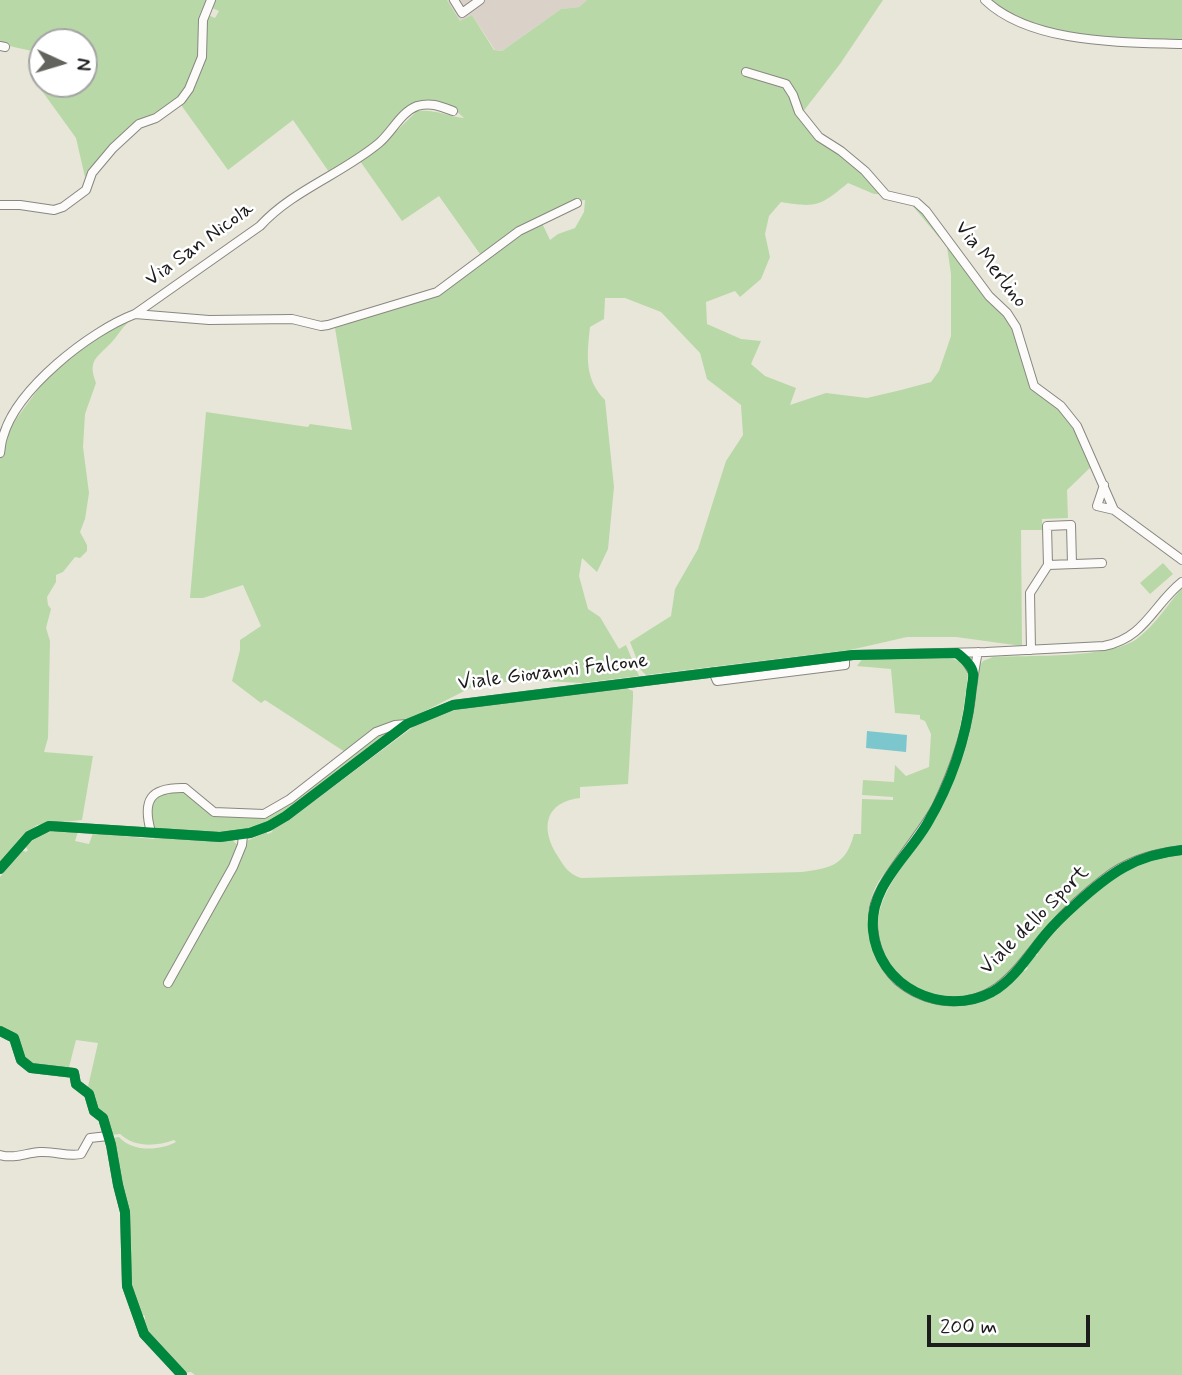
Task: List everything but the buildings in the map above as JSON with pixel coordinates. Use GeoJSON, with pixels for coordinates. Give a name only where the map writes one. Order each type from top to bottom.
{"type":"FeatureCollection","features":[{"type":"Feature","properties":{"kind":"street"},"geometry":{"type":"LineString","coordinates":[[0,205],[54,210],[63,207],[86,190],[92,173],[113,148],[139,124],[156,118],[181,100],[200,65],[204,40],[203,20],[211,0]]}},
{"type":"Feature","properties":{"kind":"street"},"geometry":{"type":"LineString","coordinates":[[454,0],[462,13],[480,0]]}},
{"type":"Feature","properties":{"kind":"street"},"geometry":{"type":"LineString","coordinates":[[985,0],[1009,19],[1042,30],[1112,40],[1182,44]]}},
{"type":"Feature","properties":{"kind":"street","name":"Via Merlino"},"geometry":{"type":"LineString","coordinates":[[746,72],[786,84],[793,94],[799,112],[819,137],[865,171],[886,195],[916,202],[926,211],[989,296],[1007,313],[1016,327],[1034,386],[1061,406],[1077,426],[1114,510]]}},
{"type":"Feature","properties":{"kind":"street","name":"Via San Nicola"},"geometry":{"type":"LineString","coordinates":[[0,453],[1,434],[20,404],[71,351],[117,321],[135,314],[260,226],[298,195],[379,143],[403,116],[415,107],[434,103],[453,111]]}},
{"type":"Feature","properties":{"kind":"street"},"geometry":{"type":"LineString","coordinates":[[135,314],[209,320],[292,318],[328,326],[438,292],[519,231],[577,203]]}},
{"type":"Feature","properties":{"kind":"street"},"geometry":{"type":"LineString","coordinates":[[1104,485],[1097,506],[1114,510],[1182,560]]}},
{"type":"Feature","properties":{"kind":"street"},"geometry":{"type":"LineString","coordinates":[[1031,650],[1030,593],[1048,565],[1046,526],[1071,525],[1072,564]]}},
{"type":"Feature","properties":{"kind":"street"},"geometry":{"type":"LineString","coordinates":[[1048,565],[1102,563]]}},
{"type":"Feature","properties":{"kind":"street"},"geometry":{"type":"LineString","coordinates":[[957,653],[1104,646],[1120,642],[1136,632],[1182,582]]}},
{"type":"Feature","properties":{"kind":"street","name":"Viale dello Sport"},"geometry":{"type":"LineString","coordinates":[[978,652],[965,727],[950,776],[928,822],[887,880],[875,904],[875,943],[886,966],[901,983],[920,995],[943,1001],[964,1001],[992,992],[1016,972],[1055,924],[1103,879],[1135,861],[1182,850]]}},
{"type":"Feature","properties":{"kind":"street"},"geometry":{"type":"LineString","coordinates":[[957,653],[966,660],[973,673]]}},
{"type":"Feature","properties":{"kind":"street","name":"Viale Giovanni Falcone"},"geometry":{"type":"LineString","coordinates":[[0,869],[29,836],[44,827],[220,837],[243,835],[269,826],[407,724],[431,712],[463,703],[713,672],[717,681],[845,665],[845,656],[957,653]]}},
{"type":"Feature","properties":{"kind":"street"},"geometry":{"type":"LineString","coordinates":[[151,832],[147,803],[158,793],[185,788],[214,812],[264,814],[290,799],[376,732],[407,724]]}},
{"type":"Feature","properties":{"kind":"street"},"geometry":{"type":"LineString","coordinates":[[168,983],[233,867],[243,835]]}},
{"type":"Feature","properties":{"kind":"street"},"geometry":{"type":"LineString","coordinates":[[0,1031],[14,1038],[21,1060],[31,1068],[74,1073],[76,1084],[89,1094],[94,1111],[103,1118],[125,1212],[127,1286],[144,1335],[182,1375],[190,1375]]}},
{"type":"Feature","properties":{"kind":"street"},"geometry":{"type":"LineString","coordinates":[[0,1155],[18,1158],[45,1152],[73,1156],[82,1154],[90,1138],[108,1136]]}},
{"type":"Feature","properties":{"kind":"shaded area"},"geometry":{"type":"Polygon","coordinates":[[[447,0],[587,0],[579,7],[561,9],[502,51],[495,50],[472,15],[461,22],[447,0]]]}},
{"type":"Feature","properties":{"kind":"green space"},"geometry":{"type":"Polygon","coordinates":[[[0,0],[207,0],[201,55],[180,100],[137,122],[112,145],[85,177],[76,138],[47,98],[98,98],[98,28],[28,28],[28,50],[0,44],[0,0]]]}},
{"type":"Feature","properties":{"kind":"green space"},"geometry":{"type":"Polygon","coordinates":[[[215,0],[447,0],[460,21],[472,15],[494,50],[502,51],[561,9],[579,7],[587,0],[883,0],[840,64],[802,113],[830,144],[886,194],[874,194],[848,183],[831,197],[811,205],[781,202],[769,216],[765,234],[770,257],[761,279],[740,297],[735,291],[706,302],[707,324],[741,339],[761,341],[751,364],[765,376],[796,388],[790,405],[826,393],[867,398],[931,382],[939,371],[951,336],[951,274],[947,247],[912,205],[919,208],[980,287],[986,299],[1006,315],[1013,325],[1033,388],[1063,412],[1079,434],[1092,466],[1067,490],[1068,518],[1042,519],[1042,530],[1021,530],[1022,646],[956,637],[907,637],[850,650],[646,675],[641,670],[630,642],[671,616],[675,589],[698,549],[726,461],[743,435],[741,405],[707,379],[700,353],[661,312],[625,298],[605,298],[604,319],[590,327],[588,366],[593,384],[605,400],[614,487],[608,549],[597,572],[582,558],[579,576],[588,609],[600,617],[619,649],[626,645],[639,676],[582,683],[523,680],[474,686],[345,752],[265,700],[261,703],[232,681],[240,640],[261,626],[243,585],[203,598],[190,598],[206,412],[308,427],[310,424],[352,430],[335,328],[436,295],[515,237],[542,223],[550,240],[575,228],[584,212],[585,200],[545,214],[480,254],[439,196],[402,221],[360,161],[380,147],[417,111],[464,118],[452,107],[434,101],[411,107],[377,141],[329,172],[293,120],[228,170],[181,105],[196,80],[208,15],[215,18],[219,11],[212,8],[215,0]]]}},
{"type":"Feature","properties":{"kind":"green space"},"geometry":{"type":"Polygon","coordinates":[[[990,0],[1182,0],[1182,41],[1117,38],[1052,30],[1012,16],[990,0]]]}},
{"type":"Feature","properties":{"kind":"green space"},"geometry":{"type":"Polygon","coordinates":[[[130,318],[93,365],[96,383],[85,414],[83,447],[89,493],[80,532],[87,551],[80,558],[75,557],[63,572],[56,575],[56,582],[47,597],[51,609],[46,628],[50,641],[48,738],[44,752],[93,756],[82,820],[37,825],[21,838],[0,862],[0,458],[11,426],[47,377],[72,352],[130,318]]]}},
{"type":"Feature","properties":{"kind":"green space"},"geometry":{"type":"Polygon","coordinates":[[[1163,563],[1173,574],[1150,594],[1140,583],[1163,563]]]}},
{"type":"Feature","properties":{"kind":"green space"},"geometry":{"type":"Polygon","coordinates":[[[1182,588],[1182,845],[1137,857],[1101,878],[1056,916],[1010,972],[988,989],[962,997],[943,997],[913,986],[898,974],[886,958],[879,939],[878,921],[889,888],[934,819],[951,783],[968,735],[980,665],[993,657],[1090,653],[1125,645],[1150,627],[1182,588]]]}},
{"type":"Feature","properties":{"kind":"green space"},"geometry":{"type":"Polygon","coordinates":[[[926,656],[958,661],[965,666],[968,674],[960,729],[948,769],[908,844],[879,881],[870,905],[869,930],[875,954],[888,976],[901,989],[927,1002],[945,1005],[964,1006],[984,1001],[1025,971],[1028,968],[1026,966],[1038,955],[1037,952],[1066,918],[1100,888],[1138,866],[1182,854],[1182,1375],[195,1375],[191,1372],[184,1373],[152,1342],[141,1320],[145,1319],[145,1316],[140,1314],[129,1286],[129,1274],[132,1270],[129,1268],[112,1138],[119,1137],[138,1148],[162,1147],[176,1142],[174,1140],[145,1144],[120,1134],[111,1135],[95,1106],[96,1099],[87,1091],[98,1043],[76,1040],[68,1071],[31,1066],[0,1027],[0,877],[22,850],[28,850],[25,846],[31,840],[50,832],[63,831],[78,832],[75,841],[89,844],[93,833],[153,839],[158,837],[233,841],[238,845],[266,832],[272,832],[421,721],[443,712],[626,688],[633,691],[628,784],[580,787],[580,798],[559,805],[549,818],[548,835],[562,863],[570,872],[581,878],[802,872],[821,869],[842,859],[854,834],[861,834],[862,799],[893,800],[893,797],[862,795],[863,780],[894,782],[895,765],[906,776],[929,767],[931,734],[920,715],[895,713],[891,669],[857,666],[863,658],[926,656]]]}},
{"type":"Feature","properties":{"kind":"green space"},"geometry":{"type":"Polygon","coordinates":[[[396,727],[283,813],[267,822],[220,832],[154,828],[150,811],[154,800],[181,790],[207,811],[258,817],[377,733],[396,727]]]}},
{"type":"Feature","properties":{"kind":"water"},"geometry":{"type":"Polygon","coordinates":[[[867,731],[907,735],[906,752],[866,748],[867,731]]]}},
{"type":"Feature","properties":{"kind":"cycle path"},"geometry":{"type":"LineString","coordinates":[[0,869],[29,836],[49,826],[220,837],[250,833],[286,816],[407,724],[453,705],[853,655],[957,653],[969,664],[973,676],[969,711],[956,761],[927,824],[883,887],[873,914],[873,930],[878,950],[887,967],[900,982],[934,999],[973,999],[992,992],[1015,973],[1057,922],[1100,883],[1137,861],[1182,850]]}},
{"type":"Feature","properties":{"kind":"cycle path"},"geometry":{"type":"LineString","coordinates":[[0,1031],[14,1038],[21,1060],[31,1068],[74,1073],[76,1084],[89,1094],[94,1111],[103,1118],[125,1212],[127,1286],[144,1334],[182,1375]]}}]}
